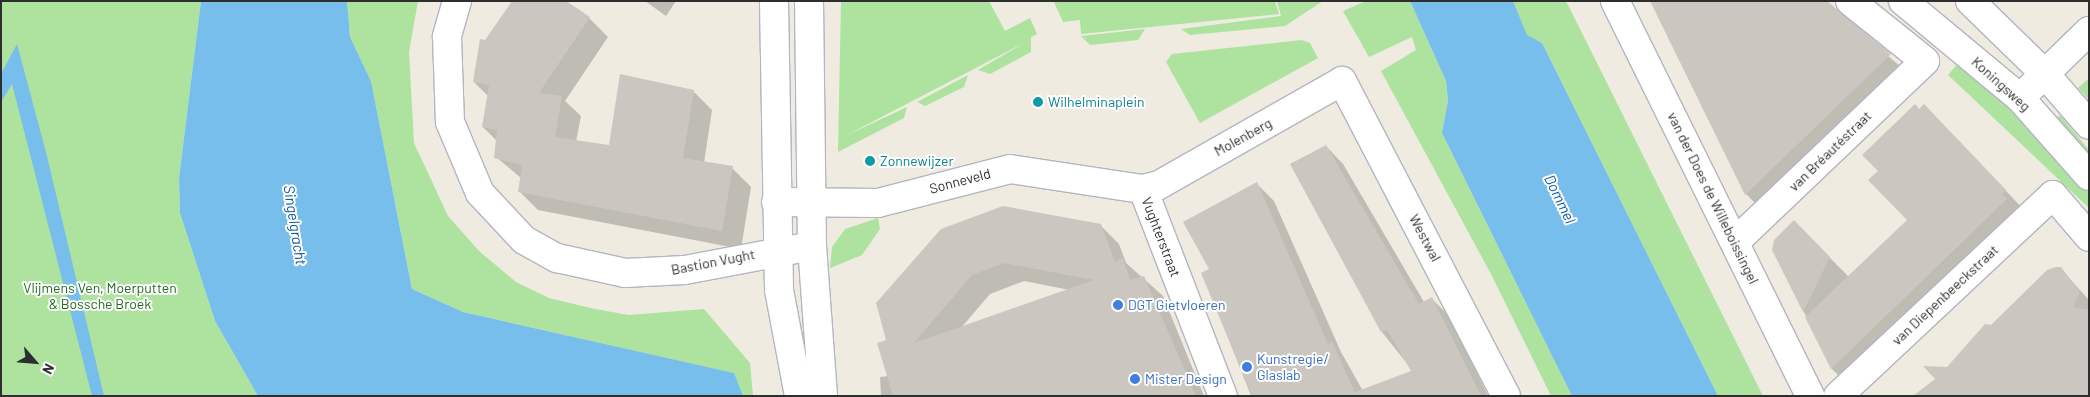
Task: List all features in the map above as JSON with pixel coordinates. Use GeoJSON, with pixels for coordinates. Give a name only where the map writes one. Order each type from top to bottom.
{"type":"FeatureCollection","features":[{"type":"Feature","properties":{"kind":"street","name":"Bastion Vught"},"geometry":{"type":"LineString","coordinates":[[457,1],[447,37],[450,122],[480,193],[524,240],[557,258],[626,273],[685,270],[777,250],[812,246]]}},
{"type":"Feature","properties":{"kind":"street"},"geometry":{"type":"LineString","coordinates":[[774,1],[779,290],[799,396]]}},
{"type":"Feature","properties":{"kind":"street"},"geometry":{"type":"LineString","coordinates":[[809,1],[812,246],[823,396]]}},
{"type":"Feature","properties":{"kind":"street","name":"van der Does de Willeboissingel"},"geometry":{"type":"LineString","coordinates":[[1615,1],[1810,396]]}},
{"type":"Feature","properties":{"kind":"street","name":"van Bréautéstraat"},"geometry":{"type":"LineString","coordinates":[[1735,242],[1925,61],[1850,1]]}},
{"type":"Feature","properties":{"kind":"street","name":"Koningsweg"},"geometry":{"type":"LineString","coordinates":[[1903,1],[2020,98],[2089,176]]}},
{"type":"Feature","properties":{"kind":"street"},"geometry":{"type":"LineString","coordinates":[[1970,1],[2045,74],[2089,125]]}},
{"type":"Feature","properties":{"kind":"street"},"geometry":{"type":"LineString","coordinates":[[2020,98],[2089,31]]}},
{"type":"Feature","properties":{"kind":"street","name":"Molenberg"},"geometry":{"type":"LineString","coordinates":[[1143,189],[1159,184],[1342,81]]}},
{"type":"Feature","properties":{"kind":"street","name":"Westwal"},"geometry":{"type":"LineString","coordinates":[[1342,81],[1506,396]]}},
{"type":"Feature","properties":{"kind":"street","name":"Sonneveld"},"geometry":{"type":"LineString","coordinates":[[776,202],[878,203],[1010,169],[1143,189]]}},
{"type":"Feature","properties":{"kind":"street","name":"Vughterstraat"},"geometry":{"type":"LineString","coordinates":[[1143,189],[1223,396]]}},
{"type":"Feature","properties":{"kind":"street","name":"van Diepenbeeckstraat"},"geometry":{"type":"LineString","coordinates":[[1838,396],[2053,195],[2089,237]]}},
{"type":"Feature","properties":{"kind":"green space","name":"Vlijmens Ven, Moerputten & Bossche Broek"},"geometry":{"type":"Polygon","coordinates":[[[1,1],[201,1],[179,178],[180,213],[215,321],[258,396],[1,396],[1,1]]]}},
{"type":"Feature","properties":{"kind":"green space"},"geometry":{"type":"Polygon","coordinates":[[[347,1],[418,1],[409,52],[414,143],[448,216],[479,251],[516,282],[549,298],[629,315],[704,309],[750,363],[753,396],[743,396],[733,373],[463,312],[412,289],[371,81],[350,37],[347,1]]]}},
{"type":"Feature","properties":{"kind":"green space"},"geometry":{"type":"Polygon","coordinates":[[[841,1],[989,1],[1005,31],[1030,18],[1037,34],[1031,37],[1031,52],[990,74],[978,70],[1024,43],[845,136],[907,107],[904,118],[838,152],[841,1]]]}},
{"type":"Feature","properties":{"kind":"green space"},"geometry":{"type":"Polygon","coordinates":[[[1275,1],[1279,14],[1081,34],[1080,20],[1063,22],[1054,2],[1275,1]]]}},
{"type":"Feature","properties":{"kind":"green space"},"geometry":{"type":"Polygon","coordinates":[[[1277,1],[1323,1],[1285,26],[1190,35],[1181,29],[1281,16],[1277,1]]]}},
{"type":"Feature","properties":{"kind":"green space"},"geometry":{"type":"Polygon","coordinates":[[[1366,1],[1410,1],[1446,81],[1448,100],[1442,133],[1572,396],[1551,396],[1491,274],[1381,71],[1416,50],[1412,37],[1369,57],[1343,11],[1366,1]]]}},
{"type":"Feature","properties":{"kind":"green space"},"geometry":{"type":"Polygon","coordinates":[[[1513,1],[1566,1],[1763,396],[1718,396],[1542,43],[1527,36],[1513,1]]]}},
{"type":"Feature","properties":{"kind":"green space"},"geometry":{"type":"Polygon","coordinates":[[[1145,29],[1138,40],[1090,45],[1081,36],[1145,29]]]}},
{"type":"Feature","properties":{"kind":"green space"},"geometry":{"type":"Polygon","coordinates":[[[1302,40],[1310,43],[1318,58],[1200,123],[1166,62],[1172,54],[1302,40]]]}},
{"type":"Feature","properties":{"kind":"green space"},"geometry":{"type":"Polygon","coordinates":[[[1959,62],[2052,145],[2089,192],[2089,208],[1948,75],[1959,62]]]}},
{"type":"Feature","properties":{"kind":"green space"},"geometry":{"type":"Polygon","coordinates":[[[968,75],[964,87],[925,106],[917,102],[968,75]]]}},
{"type":"Feature","properties":{"kind":"green space"},"geometry":{"type":"Polygon","coordinates":[[[2087,80],[2089,81],[2089,100],[2078,88],[2087,80]]]}},
{"type":"Feature","properties":{"kind":"green space"},"geometry":{"type":"Polygon","coordinates":[[[2060,115],[2089,150],[2089,162],[2055,121],[2060,115]]]}},
{"type":"Feature","properties":{"kind":"green space"},"geometry":{"type":"Polygon","coordinates":[[[878,218],[880,229],[862,255],[830,268],[832,247],[845,229],[878,218]]]}},
{"type":"Feature","properties":{"kind":"water","name":"Singelgracht"},"geometry":{"type":"Polygon","coordinates":[[[201,1],[347,1],[350,37],[371,81],[412,289],[463,312],[734,373],[743,396],[258,396],[215,321],[180,213],[179,178],[201,1]]]}},
{"type":"Feature","properties":{"kind":"water","name":"Dommel"},"geometry":{"type":"Polygon","coordinates":[[[1410,1],[1513,1],[1527,35],[1542,43],[1718,396],[1572,396],[1442,133],[1448,100],[1446,81],[1410,1]]]}},
{"type":"Feature","properties":{"kind":"water"},"geometry":{"type":"Polygon","coordinates":[[[17,44],[47,156],[104,396],[92,396],[12,84],[1,102],[1,74],[17,44]]]}},
{"type":"Feature","properties":{"kind":"building"},"geometry":{"type":"Polygon","coordinates":[[[512,1],[566,1],[590,17],[539,93],[562,96],[555,137],[609,145],[620,74],[694,90],[683,158],[733,166],[722,231],[518,192],[522,165],[494,158],[497,130],[482,127],[489,85],[473,82],[480,39],[485,40],[512,1]]]}},
{"type":"Feature","properties":{"kind":"building"},"geometry":{"type":"Polygon","coordinates":[[[1650,1],[1827,1],[1891,54],[1745,195],[1650,1]]]}},
{"type":"Feature","properties":{"kind":"building"},"geometry":{"type":"Polygon","coordinates":[[[1915,104],[1919,109],[1924,104],[2007,191],[2002,194],[2007,199],[1831,369],[1805,317],[1907,220],[1868,180],[1878,171],[1862,155],[1915,104]]]}},
{"type":"Feature","properties":{"kind":"building"},"geometry":{"type":"Polygon","coordinates":[[[1326,145],[1419,304],[1432,297],[1481,396],[1252,396],[1201,273],[1209,269],[1183,222],[1257,182],[1328,344],[1332,342],[1355,392],[1411,371],[1387,330],[1381,332],[1290,164],[1326,145]]]}},
{"type":"Feature","properties":{"kind":"building"},"geometry":{"type":"Polygon","coordinates":[[[1003,206],[1101,224],[1115,262],[1123,258],[1130,280],[1144,276],[1196,396],[893,396],[877,343],[886,340],[876,303],[941,229],[1003,206]],[[1004,263],[972,275],[914,343],[1094,280],[1004,263]]]}},
{"type":"Feature","properties":{"kind":"building"},"geometry":{"type":"Polygon","coordinates":[[[1794,220],[1830,257],[1803,312],[1772,250],[1774,240],[1794,220]]]}},
{"type":"Feature","properties":{"kind":"building"},"geometry":{"type":"Polygon","coordinates":[[[2061,267],[2080,292],[2073,307],[2089,310],[2089,396],[1913,396],[1935,379],[1923,366],[1947,367],[1985,324],[1991,325],[2047,270],[2061,267]]]}},
{"type":"Feature","properties":{"kind":"place","name":"Wilhelminaplein"},"geometry":{"type":"Point","coordinates":[1038,102]}},
{"type":"Feature","properties":{"kind":"place","name":"Zonnewijzer"},"geometry":{"type":"Point","coordinates":[870,161]}},
{"type":"Feature","properties":{"kind":"place","name":"DGT Gietvloeren"},"geometry":{"type":"Point","coordinates":[1118,305]}},
{"type":"Feature","properties":{"kind":"place","name":"Kunstregie/ Glaslab"},"geometry":{"type":"Point","coordinates":[1247,367]}},
{"type":"Feature","properties":{"kind":"place","name":"Mister Design"},"geometry":{"type":"Point","coordinates":[1135,379]}}]}
